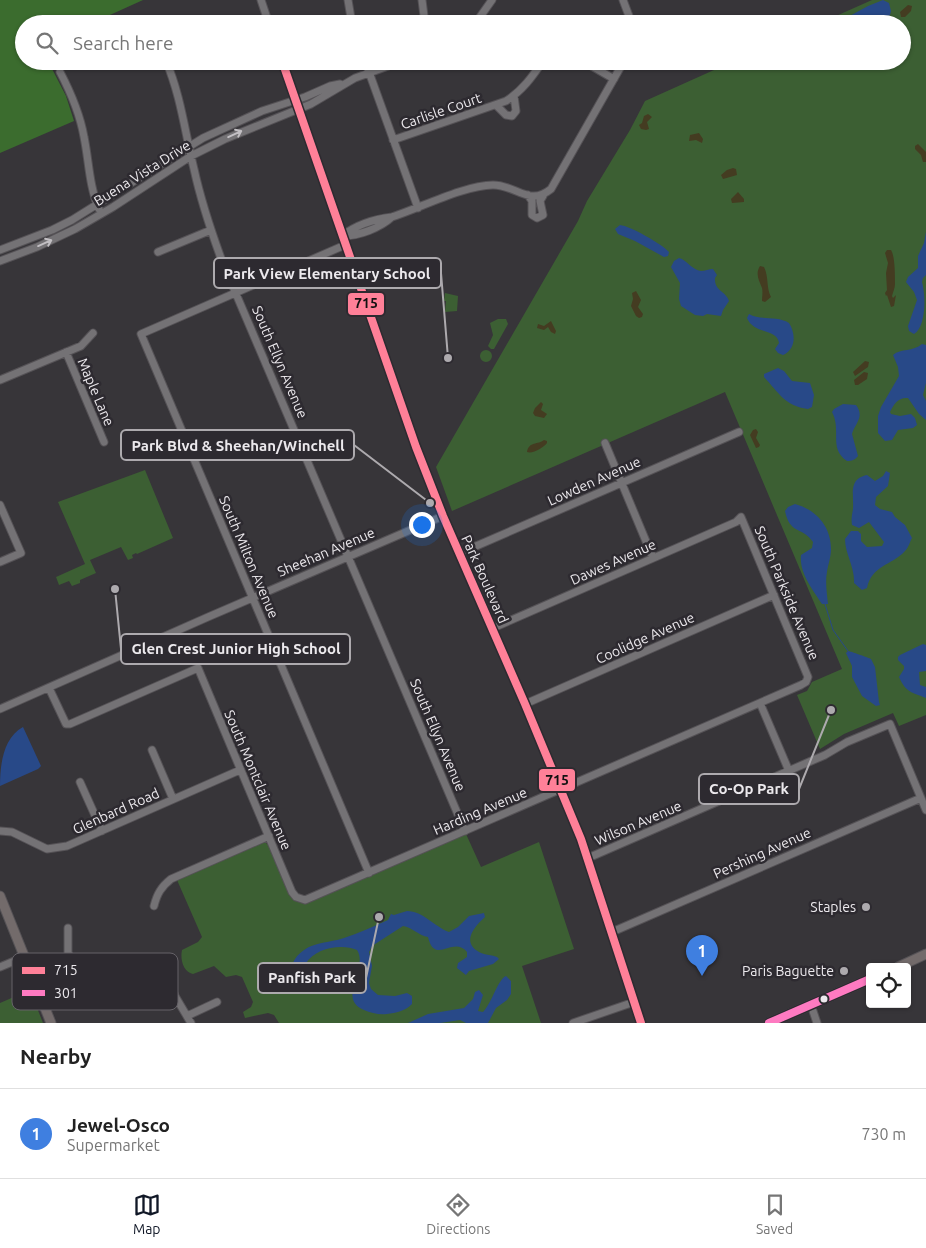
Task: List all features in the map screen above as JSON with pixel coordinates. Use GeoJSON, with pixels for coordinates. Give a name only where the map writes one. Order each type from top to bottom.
{"type":"FeatureCollection","features":[{"type":"Feature","properties":{"kind":"main road"},"geometry":{"type":"LineString","coordinates":[[0,896],[22,953]]}},
{"type":"Feature","properties":{"kind":"main road"},"geometry":{"type":"LineString","coordinates":[[907,963],[926,954]]}},
{"type":"Feature","properties":{"kind":"main road"},"geometry":{"type":"LineString","coordinates":[[768,1023],[866,981]]}},
{"type":"Feature","properties":{"kind":"main road"},"geometry":{"type":"LineString","coordinates":[[47,1010],[53,1023]]}},
{"type":"Feature","properties":{"kind":"street"},"geometry":{"type":"LineString","coordinates":[[261,0],[266,15]]}},
{"type":"Feature","properties":{"kind":"street"},"geometry":{"type":"LineString","coordinates":[[348,0],[350,15]]}},
{"type":"Feature","properties":{"kind":"street"},"geometry":{"type":"LineString","coordinates":[[422,0],[424,15]]}},
{"type":"Feature","properties":{"kind":"street"},"geometry":{"type":"LineString","coordinates":[[481,15],[492,0]]}},
{"type":"Feature","properties":{"kind":"street"},"geometry":{"type":"LineString","coordinates":[[623,0],[629,15]]}},
{"type":"Feature","properties":{"kind":"street","name":"South Ellyn Avenue"},"geometry":{"type":"LineString","coordinates":[[169,70],[180,103],[199,192],[211,230],[465,831]]}},
{"type":"Feature","properties":{"kind":"street","name":"Park Boulevard"},"geometry":{"type":"LineString","coordinates":[[285,70],[416,447],[443,516],[493,628],[588,858],[641,1023]]}},
{"type":"Feature","properties":{"kind":"street"},"geometry":{"type":"LineString","coordinates":[[368,70],[418,208]]}},
{"type":"Feature","properties":{"kind":"street"},"geometry":{"type":"LineString","coordinates":[[343,83],[377,70]]}},
{"type":"Feature","properties":{"kind":"street","name":"Carlisle Court"},"geometry":{"type":"LineString","coordinates":[[394,140],[496,105],[514,96],[528,83],[537,70]]}},
{"type":"Feature","properties":{"kind":"street"},"geometry":{"type":"LineString","coordinates":[[598,70],[614,79]]}},
{"type":"Feature","properties":{"kind":"street"},"geometry":{"type":"LineString","coordinates":[[528,195],[532,201],[532,214],[540,218],[543,215],[540,201],[551,189],[619,70]]}},
{"type":"Feature","properties":{"kind":"street"},"geometry":{"type":"LineString","coordinates":[[60,72],[73,99],[81,123],[94,194],[101,214]]}},
{"type":"Feature","properties":{"kind":"street","name":"Buena Vista Drive"},"geometry":{"type":"LineString","coordinates":[[0,250],[52,230],[97,205],[189,146],[243,119],[330,86],[343,83]]}},
{"type":"Feature","properties":{"kind":"street","name":"Buena Vista Drive"},"geometry":{"type":"LineString","coordinates":[[0,261],[55,238],[101,214],[191,156],[235,134],[311,104],[343,83]]}},
{"type":"Feature","properties":{"kind":"street","name":"Carlisle Court"},"geometry":{"type":"LineString","coordinates":[[496,105],[506,115],[512,116],[516,111],[514,96]]}},
{"type":"Feature","properties":{"kind":"street"},"geometry":{"type":"LineString","coordinates":[[342,236],[351,228],[392,217],[482,185],[506,186],[535,197],[543,196]]}},
{"type":"Feature","properties":{"kind":"street"},"geometry":{"type":"LineString","coordinates":[[158,252],[211,230]]}},
{"type":"Feature","properties":{"kind":"street"},"geometry":{"type":"LineString","coordinates":[[236,292],[345,245]]}},
{"type":"Feature","properties":{"kind":"street","name":"South Milton Avenue"},"geometry":{"type":"LineString","coordinates":[[236,292],[141,334],[370,873]]}},
{"type":"Feature","properties":{"kind":"street"},"geometry":{"type":"LineString","coordinates":[[0,380],[81,346],[93,333]]}},
{"type":"Feature","properties":{"kind":"street","name":"Maple Lane"},"geometry":{"type":"LineString","coordinates":[[66,352],[104,442]]}},
{"type":"Feature","properties":{"kind":"street","name":"Lowden Avenue"},"geometry":{"type":"LineString","coordinates":[[460,553],[739,432]]}},
{"type":"Feature","properties":{"kind":"street"},"geometry":{"type":"LineString","coordinates":[[605,444],[653,558]]}},
{"type":"Feature","properties":{"kind":"street"},"geometry":{"type":"LineString","coordinates":[[0,505],[21,553],[0,562]]}},
{"type":"Feature","properties":{"kind":"street","name":"Sheehan Avenue"},"geometry":{"type":"LineString","coordinates":[[0,709],[443,516]]}},
{"type":"Feature","properties":{"kind":"street","name":"Dawes Avenue"},"geometry":{"type":"LineString","coordinates":[[493,628],[736,522],[741,517]]}},
{"type":"Feature","properties":{"kind":"street","name":"South Parkside Avenue"},"geometry":{"type":"LineString","coordinates":[[741,517],[806,672],[807,680]]}},
{"type":"Feature","properties":{"kind":"street","name":"Coolidge Avenue"},"geometry":{"type":"LineString","coordinates":[[525,704],[774,595]]}},
{"type":"Feature","properties":{"kind":"street","name":"South Montclair Avenue"},"geometry":{"type":"LineString","coordinates":[[48,688],[63,720],[66,724],[70,724],[198,668],[292,892],[299,899]]}},
{"type":"Feature","properties":{"kind":"street","name":"Harding Avenue"},"geometry":{"type":"LineString","coordinates":[[299,899],[308,899],[370,873],[801,685],[807,680]]}},
{"type":"Feature","properties":{"kind":"street"},"geometry":{"type":"LineString","coordinates":[[760,703],[789,771]]}},
{"type":"Feature","properties":{"kind":"street","name":"Wilson Avenue"},"geometry":{"type":"LineString","coordinates":[[588,858],[789,771],[825,755],[847,742],[890,724],[921,798]]}},
{"type":"Feature","properties":{"kind":"street"},"geometry":{"type":"LineString","coordinates":[[152,750],[174,799]]}},
{"type":"Feature","properties":{"kind":"street","name":"Glenbard Road"},"geometry":{"type":"LineString","coordinates":[[0,831],[12,832],[47,848],[67,846],[240,770]]}},
{"type":"Feature","properties":{"kind":"street"},"geometry":{"type":"LineString","coordinates":[[80,782],[102,831]]}},
{"type":"Feature","properties":{"kind":"street"},"geometry":{"type":"LineString","coordinates":[[921,798],[926,810]]}},
{"type":"Feature","properties":{"kind":"street","name":"Pershing Avenue"},"geometry":{"type":"LineString","coordinates":[[612,932],[921,798]]}},
{"type":"Feature","properties":{"kind":"street"},"geometry":{"type":"LineString","coordinates":[[154,906],[157,895],[171,879],[269,836]]}},
{"type":"Feature","properties":{"kind":"street"},"geometry":{"type":"LineString","coordinates":[[68,928],[68,953]]}},
{"type":"Feature","properties":{"kind":"street"},"geometry":{"type":"LineString","coordinates":[[0,967],[12,962]]}},
{"type":"Feature","properties":{"kind":"street"},"geometry":{"type":"LineString","coordinates":[[178,998],[191,1023]]}},
{"type":"Feature","properties":{"kind":"street"},"geometry":{"type":"LineString","coordinates":[[187,1016],[217,1002]]}},
{"type":"Feature","properties":{"kind":"street"},"geometry":{"type":"LineString","coordinates":[[573,1023],[634,1002]]}},
{"type":"Feature","properties":{"kind":"street"},"geometry":{"type":"LineString","coordinates":[[811,1005],[817,1023]]}},
{"type":"Feature","properties":{"kind":"green space"},"geometry":{"type":"Polygon","coordinates":[[[0,0],[143,0],[110,15],[15,15],[15,70],[53,70],[66,96],[74,121],[0,153],[0,0]]]}},
{"type":"Feature","properties":{"kind":"green space"},"geometry":{"type":"Polygon","coordinates":[[[872,0],[926,0],[926,715],[899,726],[893,713],[844,734],[820,749],[797,695],[807,691],[812,682],[842,669],[725,392],[452,511],[436,467],[645,101],[714,70],[911,70],[911,15],[838,15],[872,0]]]}},
{"type":"Feature","properties":{"kind":"green space"},"geometry":{"type":"Polygon","coordinates":[[[445,293],[458,296],[457,311],[445,312],[445,293]]]}},
{"type":"Feature","properties":{"kind":"green space"},"geometry":{"type":"Polygon","coordinates":[[[498,319],[506,319],[508,324],[494,349],[491,349],[488,346],[493,335],[490,323],[498,319]]]}},
{"type":"Feature","properties":{"kind":"green space"},"geometry":{"type":"Polygon","coordinates":[[[484,350],[488,350],[492,356],[488,362],[484,362],[480,358],[480,354],[484,350]]]}},
{"type":"Feature","properties":{"kind":"green space"},"geometry":{"type":"Polygon","coordinates":[[[145,470],[173,538],[136,553],[132,555],[133,558],[128,560],[121,547],[90,560],[96,573],[80,580],[80,583],[72,586],[69,581],[59,585],[56,577],[85,564],[58,502],[145,470]]]}},
{"type":"Feature","properties":{"kind":"green space"},"geometry":{"type":"Polygon","coordinates":[[[466,834],[481,867],[539,842],[574,949],[522,966],[541,1023],[279,1023],[274,1015],[268,1013],[245,1018],[243,1012],[251,1007],[253,1002],[242,977],[236,975],[226,977],[214,966],[193,974],[187,971],[183,965],[182,950],[198,942],[202,937],[177,880],[261,843],[266,843],[270,847],[290,895],[299,902],[306,903],[466,834]]]}},
{"type":"Feature","properties":{"kind":"green space"},"geometry":{"type":"Polygon","coordinates":[[[12,998],[12,1010],[38,1010],[43,1023],[0,1023],[0,1003],[12,998]]]}},
{"type":"Feature","properties":{"kind":"sand"},"geometry":{"type":"Polygon","coordinates":[[[908,5],[912,6],[911,11],[907,15],[901,15],[900,12],[908,5]]]}},
{"type":"Feature","properties":{"kind":"sand"},"geometry":{"type":"Polygon","coordinates":[[[648,114],[652,117],[647,122],[649,129],[641,129],[639,125],[642,123],[644,116],[648,114]]]}},
{"type":"Feature","properties":{"kind":"sand"},"geometry":{"type":"Polygon","coordinates":[[[699,133],[703,139],[702,143],[696,140],[689,141],[690,135],[699,133]]]}},
{"type":"Feature","properties":{"kind":"sand"},"geometry":{"type":"Polygon","coordinates":[[[918,144],[926,152],[926,162],[923,162],[921,155],[915,149],[915,146],[918,144]]]}},
{"type":"Feature","properties":{"kind":"sand"},"geometry":{"type":"Polygon","coordinates":[[[733,168],[736,169],[737,175],[723,179],[721,175],[733,168]]]}},
{"type":"Feature","properties":{"kind":"sand"},"geometry":{"type":"Polygon","coordinates":[[[738,192],[744,199],[744,202],[732,203],[731,199],[738,192]]]}},
{"type":"Feature","properties":{"kind":"sand"},"geometry":{"type":"Polygon","coordinates":[[[887,250],[891,250],[894,266],[895,284],[893,298],[896,295],[894,306],[891,307],[885,293],[887,290],[886,273],[888,263],[885,253],[887,250]]]}},
{"type":"Feature","properties":{"kind":"sand"},"geometry":{"type":"Polygon","coordinates":[[[760,266],[764,267],[766,271],[768,290],[771,297],[765,302],[762,301],[762,290],[758,277],[760,266]]]}},
{"type":"Feature","properties":{"kind":"sand"},"geometry":{"type":"Polygon","coordinates":[[[636,291],[641,300],[638,307],[643,314],[639,318],[631,306],[632,293],[636,291]]]}},
{"type":"Feature","properties":{"kind":"sand"},"geometry":{"type":"Polygon","coordinates":[[[551,321],[556,331],[555,334],[548,327],[544,330],[537,328],[538,324],[544,326],[551,321]]]}},
{"type":"Feature","properties":{"kind":"sand"},"geometry":{"type":"Polygon","coordinates":[[[865,361],[869,362],[868,367],[855,376],[853,372],[865,361]]]}},
{"type":"Feature","properties":{"kind":"sand"},"geometry":{"type":"Polygon","coordinates":[[[864,372],[868,373],[867,379],[855,385],[854,380],[864,372]]]}},
{"type":"Feature","properties":{"kind":"sand"},"geometry":{"type":"Polygon","coordinates":[[[541,402],[543,404],[541,410],[547,414],[544,418],[535,416],[533,413],[541,402]]]}},
{"type":"Feature","properties":{"kind":"sand"},"geometry":{"type":"Polygon","coordinates":[[[756,429],[758,432],[756,438],[760,445],[756,448],[750,435],[756,429]]]}},
{"type":"Feature","properties":{"kind":"sand"},"geometry":{"type":"Polygon","coordinates":[[[544,440],[547,443],[543,447],[527,452],[530,446],[544,440]]]}},
{"type":"Feature","properties":{"kind":"water"},"geometry":{"type":"Polygon","coordinates":[[[883,0],[889,3],[890,15],[852,15],[883,0]]]}},
{"type":"Feature","properties":{"kind":"water"},"geometry":{"type":"Polygon","coordinates":[[[620,225],[638,232],[660,245],[669,252],[668,256],[664,257],[618,234],[615,229],[620,225]]]}},
{"type":"Feature","properties":{"kind":"water"},"geometry":{"type":"Polygon","coordinates":[[[926,232],[926,275],[922,282],[924,311],[921,325],[914,334],[909,331],[908,326],[917,300],[914,292],[906,282],[908,277],[918,268],[918,256],[924,243],[926,232]]]}},
{"type":"Feature","properties":{"kind":"water"},"geometry":{"type":"Polygon","coordinates":[[[679,258],[698,270],[713,269],[717,275],[715,278],[716,286],[729,301],[721,316],[695,315],[681,306],[679,299],[680,283],[671,267],[674,261],[679,258]]]}},
{"type":"Feature","properties":{"kind":"water"},"geometry":{"type":"Polygon","coordinates":[[[749,314],[779,319],[789,323],[794,336],[790,349],[783,355],[778,353],[775,349],[779,343],[777,338],[750,323],[747,318],[749,314]]]}},
{"type":"Feature","properties":{"kind":"water"},"geometry":{"type":"Polygon","coordinates":[[[922,344],[926,345],[926,383],[923,395],[926,401],[926,420],[919,414],[908,398],[899,400],[890,412],[891,414],[900,416],[911,414],[915,418],[917,425],[913,428],[898,430],[892,440],[885,441],[878,433],[878,416],[881,407],[899,376],[898,367],[893,355],[922,344]]]}},
{"type":"Feature","properties":{"kind":"water"},"geometry":{"type":"Polygon","coordinates":[[[778,368],[784,371],[792,381],[810,383],[814,395],[812,407],[808,409],[788,402],[764,377],[764,374],[778,368]]]}},
{"type":"Feature","properties":{"kind":"water"},"geometry":{"type":"Polygon","coordinates":[[[843,404],[856,405],[860,413],[859,420],[852,434],[858,456],[850,461],[841,456],[838,451],[835,419],[832,412],[843,404]]]}},
{"type":"Feature","properties":{"kind":"water"},"geometry":{"type":"Polygon","coordinates":[[[886,471],[890,473],[888,486],[876,497],[875,505],[880,509],[892,512],[905,525],[912,538],[908,548],[900,556],[878,570],[869,580],[867,588],[862,590],[854,583],[845,539],[851,531],[858,531],[861,534],[861,541],[867,547],[882,546],[884,542],[869,522],[859,528],[852,525],[853,488],[854,484],[861,477],[867,475],[875,481],[883,476],[886,471]]]}},
{"type":"Feature","properties":{"kind":"water"},"geometry":{"type":"Polygon","coordinates":[[[795,504],[810,510],[816,515],[821,520],[828,534],[831,555],[826,580],[828,604],[822,604],[804,575],[801,555],[812,548],[813,542],[805,534],[793,527],[787,519],[785,511],[788,507],[795,504]]]}},
{"type":"Feature","properties":{"kind":"water"},"geometry":{"type":"Polygon","coordinates":[[[923,644],[926,645],[926,671],[919,672],[920,685],[926,687],[926,698],[910,691],[904,686],[899,677],[904,666],[898,660],[900,655],[923,644]]]}},
{"type":"Feature","properties":{"kind":"water"},"geometry":{"type":"Polygon","coordinates":[[[848,651],[871,659],[875,667],[880,705],[876,706],[862,696],[852,677],[852,666],[846,653],[848,651]]]}},
{"type":"Feature","properties":{"kind":"water"},"geometry":{"type":"Polygon","coordinates":[[[23,727],[41,766],[0,786],[2,761],[7,745],[16,732],[23,727]]]}},
{"type":"Feature","properties":{"kind":"water"},"geometry":{"type":"Polygon","coordinates":[[[407,911],[424,916],[449,932],[458,927],[469,916],[484,913],[485,917],[473,930],[470,940],[471,945],[481,953],[495,956],[499,959],[493,964],[469,971],[466,975],[457,968],[458,963],[467,957],[467,952],[462,948],[435,949],[428,937],[403,926],[372,946],[369,952],[372,966],[369,983],[371,989],[378,995],[395,996],[407,993],[412,996],[412,1004],[403,1010],[390,1014],[372,1013],[356,1005],[353,999],[353,991],[360,957],[357,950],[337,947],[322,950],[306,963],[302,983],[298,984],[293,981],[291,967],[300,953],[306,949],[350,936],[388,920],[391,914],[394,915],[407,911]]]}},
{"type":"Feature","properties":{"kind":"water"},"geometry":{"type":"Polygon","coordinates":[[[506,976],[511,981],[511,994],[507,1000],[496,1008],[488,1023],[466,1023],[460,1020],[440,1023],[408,1023],[428,1014],[464,1008],[473,999],[475,992],[479,990],[483,995],[478,1011],[483,1012],[500,982],[506,976]]]}},
{"type":"Feature","properties":{"kind":"waterway"},"geometry":{"type":"LineString","coordinates":[[825,604],[833,630],[848,651]]}},
{"type":"Feature","properties":{"kind":"transit line","name":"715"},"geometry":{"type":"LineString","coordinates":[[285,70],[416,447],[443,516],[525,704],[581,839],[641,1023]]}},
{"type":"Feature","properties":{"kind":"transit line","name":"301"},"geometry":{"type":"LineString","coordinates":[[769,1023],[866,981]]}},
{"type":"Feature","properties":{"kind":"place","name":"Park View Elementary School"},"geometry":{"type":"Point","coordinates":[448,358]}},
{"type":"Feature","properties":{"kind":"place","name":"Park Blvd & Sheehan/Winchell"},"geometry":{"type":"Point","coordinates":[430,503]}},
{"type":"Feature","properties":{"kind":"place","name":"Glen Crest Junior High School"},"geometry":{"type":"Point","coordinates":[115,589]}},
{"type":"Feature","properties":{"kind":"place","name":"Co-Op Park"},"geometry":{"type":"Point","coordinates":[831,710]}},
{"type":"Feature","properties":{"kind":"place","name":"Staples"},"geometry":{"type":"Point","coordinates":[866,907]}},
{"type":"Feature","properties":{"kind":"place","name":"Panfish Park"},"geometry":{"type":"Point","coordinates":[379,917]}},
{"type":"Feature","properties":{"kind":"place","name":"Paris Baguette"},"geometry":{"type":"Point","coordinates":[844,971]}},
{"type":"Feature","properties":{"kind":"place","name":"Jewel-Osco"},"geometry":{"type":"Point","coordinates":[702,976]}}]}
